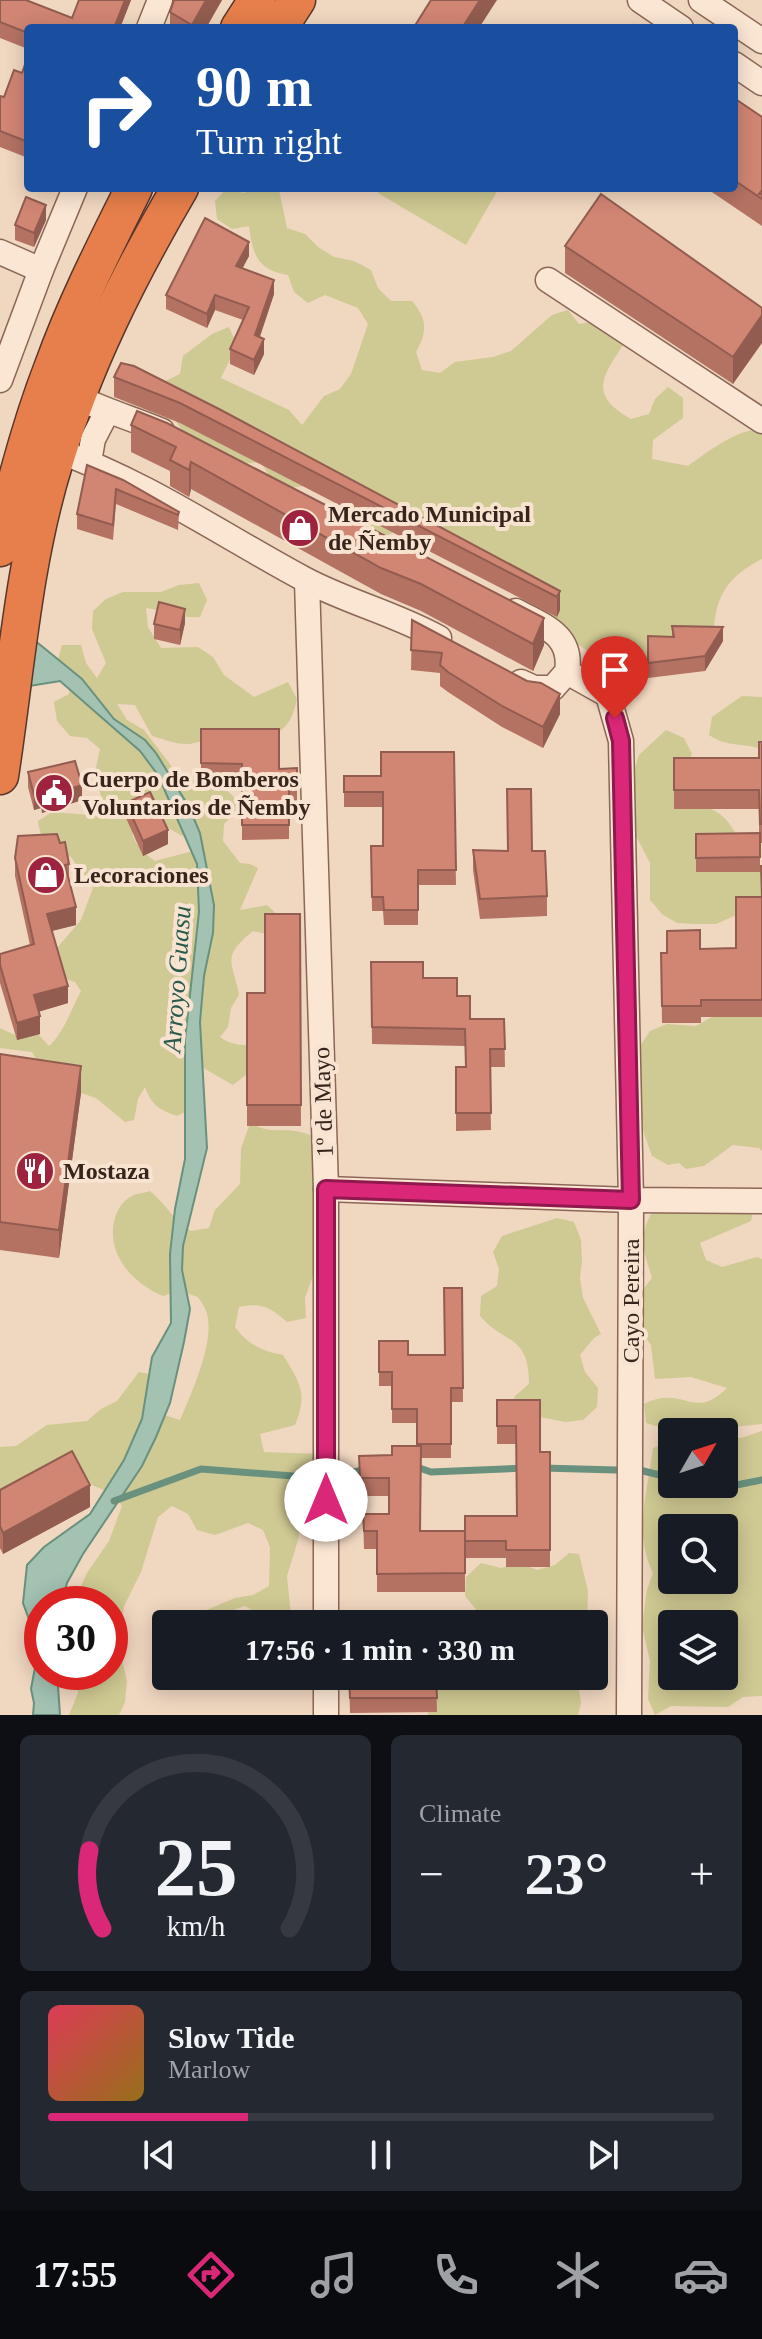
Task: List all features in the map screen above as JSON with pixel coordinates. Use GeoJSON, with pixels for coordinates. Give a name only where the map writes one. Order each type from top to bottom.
{"type":"FeatureCollection","features":[{"type":"Feature","properties":{"kind":"highway"},"geometry":{"type":"LineString","coordinates":[[242,24],[257,0]]}},
{"type":"Feature","properties":{"kind":"highway"},"geometry":{"type":"LineString","coordinates":[[282,24],[297,0]]}},
{"type":"Feature","properties":{"kind":"highway"},"geometry":{"type":"LineString","coordinates":[[0,548],[17,477],[52,366],[132,192]]}},
{"type":"Feature","properties":{"kind":"highway"},"geometry":{"type":"LineString","coordinates":[[0,776],[24,600],[92,404],[117,303],[141,254],[178,192]]}},
{"type":"Feature","properties":{"kind":"street"},"geometry":{"type":"LineString","coordinates":[[151,24],[160,0]]}},
{"type":"Feature","properties":{"kind":"street"},"geometry":{"type":"LineString","coordinates":[[640,0],[675,24]]}},
{"type":"Feature","properties":{"kind":"street"},"geometry":{"type":"LineString","coordinates":[[701,0],[737,24]]}},
{"type":"Feature","properties":{"kind":"street"},"geometry":{"type":"LineString","coordinates":[[738,25],[762,41]]}},
{"type":"Feature","properties":{"kind":"street"},"geometry":{"type":"LineString","coordinates":[[738,67],[762,83]]}},
{"type":"Feature","properties":{"kind":"street"},"geometry":{"type":"LineString","coordinates":[[0,380],[73,192]]}},
{"type":"Feature","properties":{"kind":"street"},"geometry":{"type":"LineString","coordinates":[[0,252],[41,270]]}},
{"type":"Feature","properties":{"kind":"street"},"geometry":{"type":"LineString","coordinates":[[548,280],[762,421]]}},
{"type":"Feature","properties":{"kind":"street"},"geometry":{"type":"LineString","coordinates":[[92,404],[182,441]]}},
{"type":"Feature","properties":{"kind":"street"},"geometry":{"type":"LineString","coordinates":[[73,457],[173,504],[307,581],[414,624],[465,652]]}},
{"type":"Feature","properties":{"kind":"street","name":"1º de Mayo"},"geometry":{"type":"LineString","coordinates":[[307,581],[326,1189],[326,1610]]}},
{"type":"Feature","properties":{"kind":"street"},"geometry":{"type":"LineString","coordinates":[[496,601],[554,632],[568,650],[567,672],[553,688],[534,688],[504,674]]}},
{"type":"Feature","properties":{"kind":"street","name":"Cayo Pereira"},"geometry":{"type":"LineString","coordinates":[[567,672],[608,695],[621,741],[631,1200],[629,1715]]}},
{"type":"Feature","properties":{"kind":"street"},"geometry":{"type":"LineString","coordinates":[[326,1189],[631,1200],[762,1201]]}},
{"type":"Feature","properties":{"kind":"street"},"geometry":{"type":"LineString","coordinates":[[326,1690],[326,1715]]}},
{"type":"Feature","properties":{"kind":"shaded area"},"geometry":{"type":"Polygon","coordinates":[[[223,192],[279,192],[287,228],[305,234],[334,257],[354,261],[371,270],[378,288],[391,301],[412,301],[424,325],[423,338],[416,352],[422,370],[440,373],[455,362],[493,357],[511,351],[552,315],[568,310],[579,324],[598,321],[625,342],[610,365],[603,384],[608,401],[617,410],[631,419],[649,414],[655,399],[668,387],[683,398],[683,418],[653,440],[652,459],[688,466],[733,437],[762,429],[762,559],[741,572],[727,587],[718,606],[714,629],[661,641],[658,660],[645,673],[593,654],[524,611],[526,594],[406,524],[383,536],[358,529],[353,514],[353,496],[305,486],[287,488],[271,479],[261,462],[243,464],[192,445],[173,417],[163,382],[180,374],[183,356],[212,334],[229,327],[237,345],[221,378],[289,410],[302,425],[324,396],[340,389],[351,374],[368,324],[358,308],[325,295],[308,303],[294,292],[288,275],[269,269],[258,260],[249,226],[232,229],[217,219],[215,201],[223,192]]]}},
{"type":"Feature","properties":{"kind":"shaded area"},"geometry":{"type":"Polygon","coordinates":[[[379,192],[497,192],[466,245],[379,192]]]}},
{"type":"Feature","properties":{"kind":"shaded area"},"geometry":{"type":"Polygon","coordinates":[[[199,583],[207,600],[200,617],[146,608],[148,627],[161,648],[198,647],[213,657],[224,675],[254,697],[288,682],[297,699],[293,714],[287,725],[271,734],[225,735],[185,744],[152,736],[135,705],[117,704],[127,720],[144,730],[185,784],[199,778],[207,779],[221,786],[238,802],[237,811],[224,824],[223,841],[240,863],[258,868],[240,910],[267,905],[280,917],[271,935],[253,931],[232,954],[239,995],[231,1008],[228,1027],[220,1037],[227,1042],[245,1045],[292,1040],[302,1055],[302,1063],[297,1070],[248,1063],[247,1074],[233,1085],[200,1066],[193,1108],[177,1116],[171,1114],[153,1102],[145,1087],[138,1099],[134,1120],[125,1122],[96,1098],[49,1082],[32,1052],[0,1048],[0,1028],[17,1036],[36,1032],[49,1046],[63,1028],[81,991],[75,982],[66,979],[57,948],[81,920],[93,888],[71,857],[47,845],[38,821],[52,812],[90,815],[102,803],[96,768],[100,749],[87,738],[70,736],[57,721],[54,702],[69,694],[71,676],[57,663],[62,645],[81,645],[86,663],[97,678],[106,663],[92,629],[93,611],[106,599],[123,592],[161,592],[179,585],[199,583]],[[143,799],[137,808],[132,833],[139,847],[155,861],[189,852],[202,853],[194,831],[182,836],[165,826],[159,809],[143,799]]]}},
{"type":"Feature","properties":{"kind":"shaded area"},"geometry":{"type":"Polygon","coordinates":[[[33,639],[82,679],[114,719],[145,740],[189,807],[200,833],[214,905],[200,1022],[207,1148],[183,1246],[182,1270],[190,1309],[184,1342],[170,1403],[142,1466],[83,1554],[66,1586],[25,1586],[27,1565],[44,1547],[90,1514],[124,1460],[142,1419],[152,1357],[171,1323],[170,1254],[185,1159],[185,1040],[199,912],[197,864],[158,775],[140,751],[60,681],[23,687],[33,639]]]}},
{"type":"Feature","properties":{"kind":"shaded area"},"geometry":{"type":"Polygon","coordinates":[[[742,696],[762,697],[762,749],[723,742],[709,735],[712,717],[742,696]]]}},
{"type":"Feature","properties":{"kind":"shaded area"},"geometry":{"type":"Polygon","coordinates":[[[666,730],[684,738],[692,754],[674,787],[682,805],[711,809],[721,815],[756,866],[762,867],[762,1151],[733,1145],[704,1166],[686,1169],[679,1163],[668,1165],[652,1156],[640,1122],[638,1049],[650,1031],[667,1024],[696,1026],[729,1007],[748,905],[716,924],[695,924],[677,923],[662,914],[650,900],[650,863],[633,830],[633,774],[639,755],[666,730]]]}},
{"type":"Feature","properties":{"kind":"shaded area"},"geometry":{"type":"Polygon","coordinates":[[[250,1123],[265,1129],[306,1134],[322,1142],[318,1262],[305,1298],[306,1318],[287,1322],[265,1307],[253,1305],[239,1307],[235,1327],[256,1346],[283,1355],[300,1388],[301,1404],[295,1425],[260,1434],[264,1452],[321,1454],[322,1488],[306,1500],[298,1518],[299,1537],[287,1576],[290,1610],[251,1610],[245,1606],[234,1610],[206,1610],[235,1598],[253,1595],[269,1586],[270,1547],[263,1530],[248,1523],[215,1535],[197,1530],[188,1514],[172,1506],[158,1517],[141,1572],[128,1598],[128,1586],[81,1586],[109,1541],[122,1506],[111,1493],[94,1486],[65,1462],[17,1488],[0,1490],[0,1447],[16,1446],[47,1425],[87,1421],[117,1401],[139,1372],[159,1376],[161,1414],[180,1420],[205,1353],[209,1326],[206,1312],[198,1297],[180,1291],[163,1296],[133,1276],[115,1246],[114,1222],[125,1201],[150,1191],[191,1231],[209,1228],[215,1210],[240,1184],[241,1149],[250,1123]]]}},
{"type":"Feature","properties":{"kind":"shaded area"},"geometry":{"type":"Polygon","coordinates":[[[755,1202],[751,1221],[700,1243],[706,1260],[722,1267],[757,1257],[762,1259],[762,1424],[738,1426],[738,1418],[658,1418],[658,1426],[646,1423],[644,1404],[669,1398],[705,1402],[727,1388],[691,1377],[655,1379],[651,1345],[641,1331],[641,1292],[652,1278],[643,1243],[645,1227],[654,1209],[755,1202]]]}},
{"type":"Feature","properties":{"kind":"shaded area"},"geometry":{"type":"Polygon","coordinates":[[[557,1218],[574,1222],[581,1240],[583,1298],[601,1334],[580,1355],[585,1372],[598,1388],[597,1407],[583,1420],[565,1422],[510,1411],[515,1396],[529,1384],[525,1356],[514,1342],[480,1316],[481,1296],[497,1286],[499,1269],[493,1252],[502,1236],[557,1218]]]}},
{"type":"Feature","properties":{"kind":"shaded area"},"geometry":{"type":"Polygon","coordinates":[[[762,1431],[762,1696],[743,1697],[728,1707],[671,1706],[655,1715],[648,1699],[650,1661],[642,1626],[647,1590],[653,1573],[647,1558],[643,1527],[653,1448],[658,1446],[658,1498],[738,1498],[738,1438],[762,1431]]]}},
{"type":"Feature","properties":{"kind":"shaded area"},"geometry":{"type":"Polygon","coordinates":[[[569,1553],[579,1554],[588,1591],[587,1610],[476,1610],[465,1596],[466,1577],[481,1563],[501,1568],[520,1563],[537,1570],[555,1565],[569,1553]]]}},
{"type":"Feature","properties":{"kind":"shaded area"},"geometry":{"type":"Polygon","coordinates":[[[31,1690],[58,1690],[60,1715],[33,1715],[31,1690]]]}},
{"type":"Feature","properties":{"kind":"shaded area"},"geometry":{"type":"Polygon","coordinates":[[[77,1690],[126,1690],[119,1715],[69,1715],[77,1690]]]}},
{"type":"Feature","properties":{"kind":"shaded area"},"geometry":{"type":"Polygon","coordinates":[[[417,1690],[579,1690],[581,1703],[578,1715],[428,1715],[431,1697],[417,1690]]]}},
{"type":"Feature","properties":{"kind":"building"},"geometry":{"type":"Polygon","coordinates":[[[0,0],[26,0],[72,18],[79,0],[125,0],[116,24],[24,24],[24,31],[0,22],[0,0]]]}},
{"type":"Feature","properties":{"kind":"building"},"geometry":{"type":"Polygon","coordinates":[[[174,0],[206,0],[193,24],[170,12],[174,0]]]}},
{"type":"Feature","properties":{"kind":"building"},"geometry":{"type":"Polygon","coordinates":[[[431,0],[480,0],[465,24],[416,24],[431,0]]]}},
{"type":"Feature","properties":{"kind":"building"},"geometry":{"type":"Polygon","coordinates":[[[24,67],[24,140],[0,131],[0,96],[4,97],[14,70],[22,73],[24,67]]]}},
{"type":"Feature","properties":{"kind":"building"},"geometry":{"type":"Polygon","coordinates":[[[738,101],[762,117],[762,190],[759,194],[762,194],[762,199],[738,183],[738,101]]]}},
{"type":"Feature","properties":{"kind":"building"},"geometry":{"type":"Polygon","coordinates":[[[601,194],[762,308],[762,315],[733,357],[565,246],[601,194]]]}},
{"type":"Feature","properties":{"kind":"building"},"geometry":{"type":"Polygon","coordinates":[[[26,197],[46,205],[34,233],[15,225],[26,197]]]}},
{"type":"Feature","properties":{"kind":"building"},"geometry":{"type":"Polygon","coordinates":[[[205,218],[249,242],[236,266],[274,280],[255,335],[264,339],[254,360],[230,349],[249,307],[215,295],[207,314],[166,295],[205,218]]]}},
{"type":"Feature","properties":{"kind":"building"},"geometry":{"type":"Polygon","coordinates":[[[121,363],[134,366],[219,409],[560,591],[557,597],[180,403],[114,377],[121,363]]]}},
{"type":"Feature","properties":{"kind":"building"},"geometry":{"type":"Polygon","coordinates":[[[137,411],[167,423],[544,618],[533,644],[421,584],[381,568],[191,462],[189,470],[170,460],[176,447],[131,425],[137,411]]]}},
{"type":"Feature","properties":{"kind":"building"},"geometry":{"type":"Polygon","coordinates":[[[87,465],[123,480],[179,512],[178,515],[116,489],[113,525],[77,514],[87,465]]]}},
{"type":"Feature","properties":{"kind":"building"},"geometry":{"type":"Polygon","coordinates":[[[159,602],[185,609],[180,630],[154,624],[159,602]]]}},
{"type":"Feature","properties":{"kind":"building"},"geometry":{"type":"Polygon","coordinates":[[[412,620],[527,681],[541,683],[560,694],[543,727],[448,672],[440,665],[442,653],[411,650],[412,620]]]}},
{"type":"Feature","properties":{"kind":"building"},"geometry":{"type":"Polygon","coordinates":[[[672,626],[723,627],[705,656],[648,663],[648,636],[674,637],[672,626]]]}},
{"type":"Feature","properties":{"kind":"building"},"geometry":{"type":"Polygon","coordinates":[[[201,729],[279,729],[279,769],[297,768],[297,788],[289,788],[289,825],[242,825],[242,764],[201,763],[201,729]]]}},
{"type":"Feature","properties":{"kind":"building"},"geometry":{"type":"Polygon","coordinates":[[[759,742],[762,742],[762,824],[759,790],[674,790],[674,758],[759,758],[759,742]]]}},
{"type":"Feature","properties":{"kind":"building"},"geometry":{"type":"Polygon","coordinates":[[[381,752],[454,752],[456,870],[418,870],[418,910],[384,910],[383,897],[372,897],[371,846],[383,846],[383,792],[344,792],[344,776],[381,776],[381,752]]]}},
{"type":"Feature","properties":{"kind":"building"},"geometry":{"type":"Polygon","coordinates":[[[75,761],[82,785],[42,798],[41,793],[34,795],[28,772],[75,761]]]}},
{"type":"Feature","properties":{"kind":"building"},"geometry":{"type":"Polygon","coordinates":[[[507,789],[531,789],[532,851],[545,851],[547,896],[480,899],[473,850],[508,851],[507,789]]]}},
{"type":"Feature","properties":{"kind":"building"},"geometry":{"type":"Polygon","coordinates":[[[150,792],[168,830],[143,841],[126,803],[150,792]]]}},
{"type":"Feature","properties":{"kind":"building"},"geometry":{"type":"Polygon","coordinates":[[[760,833],[760,857],[696,858],[696,834],[760,833]]]}},
{"type":"Feature","properties":{"kind":"building"},"geometry":{"type":"Polygon","coordinates":[[[57,834],[60,843],[65,842],[69,864],[65,865],[76,907],[47,914],[68,986],[34,995],[40,1016],[17,1023],[0,965],[0,954],[34,944],[15,858],[18,836],[57,834]]]}},
{"type":"Feature","properties":{"kind":"building"},"geometry":{"type":"Polygon","coordinates":[[[736,897],[762,897],[762,1000],[701,1000],[701,1006],[662,1006],[661,953],[667,953],[667,931],[700,930],[700,949],[736,948],[736,897]]]}},
{"type":"Feature","properties":{"kind":"building"},"geometry":{"type":"Polygon","coordinates":[[[265,914],[300,914],[301,1105],[247,1105],[247,993],[265,993],[265,914]]]}},
{"type":"Feature","properties":{"kind":"building"},"geometry":{"type":"Polygon","coordinates":[[[371,962],[423,962],[423,978],[457,978],[457,996],[470,996],[470,1019],[504,1019],[505,1049],[490,1049],[491,1113],[456,1113],[456,1067],[466,1067],[465,1029],[372,1027],[371,962]]]}},
{"type":"Feature","properties":{"kind":"building","name":"Mostaza"},"geometry":{"type":"Polygon","coordinates":[[[0,1054],[81,1066],[59,1230],[0,1222],[0,1054]]]}},
{"type":"Feature","properties":{"kind":"building"},"geometry":{"type":"Polygon","coordinates":[[[444,1288],[462,1288],[463,1388],[451,1388],[451,1444],[417,1444],[417,1409],[392,1409],[392,1372],[379,1372],[379,1341],[408,1341],[408,1355],[445,1355],[444,1288]]]}},
{"type":"Feature","properties":{"kind":"building"},"geometry":{"type":"Polygon","coordinates":[[[497,1400],[540,1400],[540,1452],[550,1452],[550,1550],[506,1550],[506,1541],[465,1541],[465,1516],[517,1516],[516,1426],[497,1426],[497,1400]]]}},
{"type":"Feature","properties":{"kind":"building"},"geometry":{"type":"Polygon","coordinates":[[[392,1446],[421,1446],[420,1531],[465,1531],[465,1573],[377,1574],[377,1531],[364,1531],[363,1514],[389,1514],[389,1478],[360,1478],[359,1456],[392,1455],[392,1446]]]}},
{"type":"Feature","properties":{"kind":"building"},"geometry":{"type":"Polygon","coordinates":[[[72,1451],[90,1485],[3,1533],[0,1526],[0,1490],[72,1451]]]}},
{"type":"Feature","properties":{"kind":"building"},"geometry":{"type":"Polygon","coordinates":[[[350,1690],[437,1690],[437,1698],[350,1698],[350,1690]]]}},
{"type":"Feature","properties":{"kind":"waterway"},"geometry":{"type":"LineString","coordinates":[[411,1465],[431,1472],[526,1468]]}},
{"type":"Feature","properties":{"kind":"waterway"},"geometry":{"type":"LineString","coordinates":[[333,1478],[368,1468]]}},
{"type":"Feature","properties":{"kind":"waterway"},"geometry":{"type":"LineString","coordinates":[[542,1468],[616,1470]]}},
{"type":"Feature","properties":{"kind":"waterway"},"geometry":{"type":"LineString","coordinates":[[114,1501],[201,1469],[306,1477]]}},
{"type":"Feature","properties":{"kind":"waterway"},"geometry":{"type":"LineString","coordinates":[[635,1469],[658,1475]]}},
{"type":"Feature","properties":{"kind":"waterway"},"geometry":{"type":"LineString","coordinates":[[738,1485],[762,1480]]}},
{"type":"Feature","properties":{"kind":"place","name":"Mercado Municipal de Ñemby"},"geometry":{"type":"Point","coordinates":[300,528]}},
{"type":"Feature","properties":{"kind":"place","name":"Cuerpo de Bomberos Voluntarios de Ñemby"},"geometry":{"type":"Point","coordinates":[54,793]}},
{"type":"Feature","properties":{"kind":"place","name":"Lecoraciones"},"geometry":{"type":"Point","coordinates":[46,875]}},
{"type":"Feature","properties":{"kind":"place","name":"Mostaza"},"geometry":{"type":"Point","coordinates":[35,1171]}},
{"type":"Feature","properties":{"kind":"route"},"geometry":{"type":"LineString","coordinates":[[326,1500],[326,1189],[631,1200],[621,741],[615,718]]}},
{"type":"Feature","properties":{"kind":"water label","name":"Arroyo Guasu"},"geometry":{"type":"Point","coordinates":[177,979]}}]}
